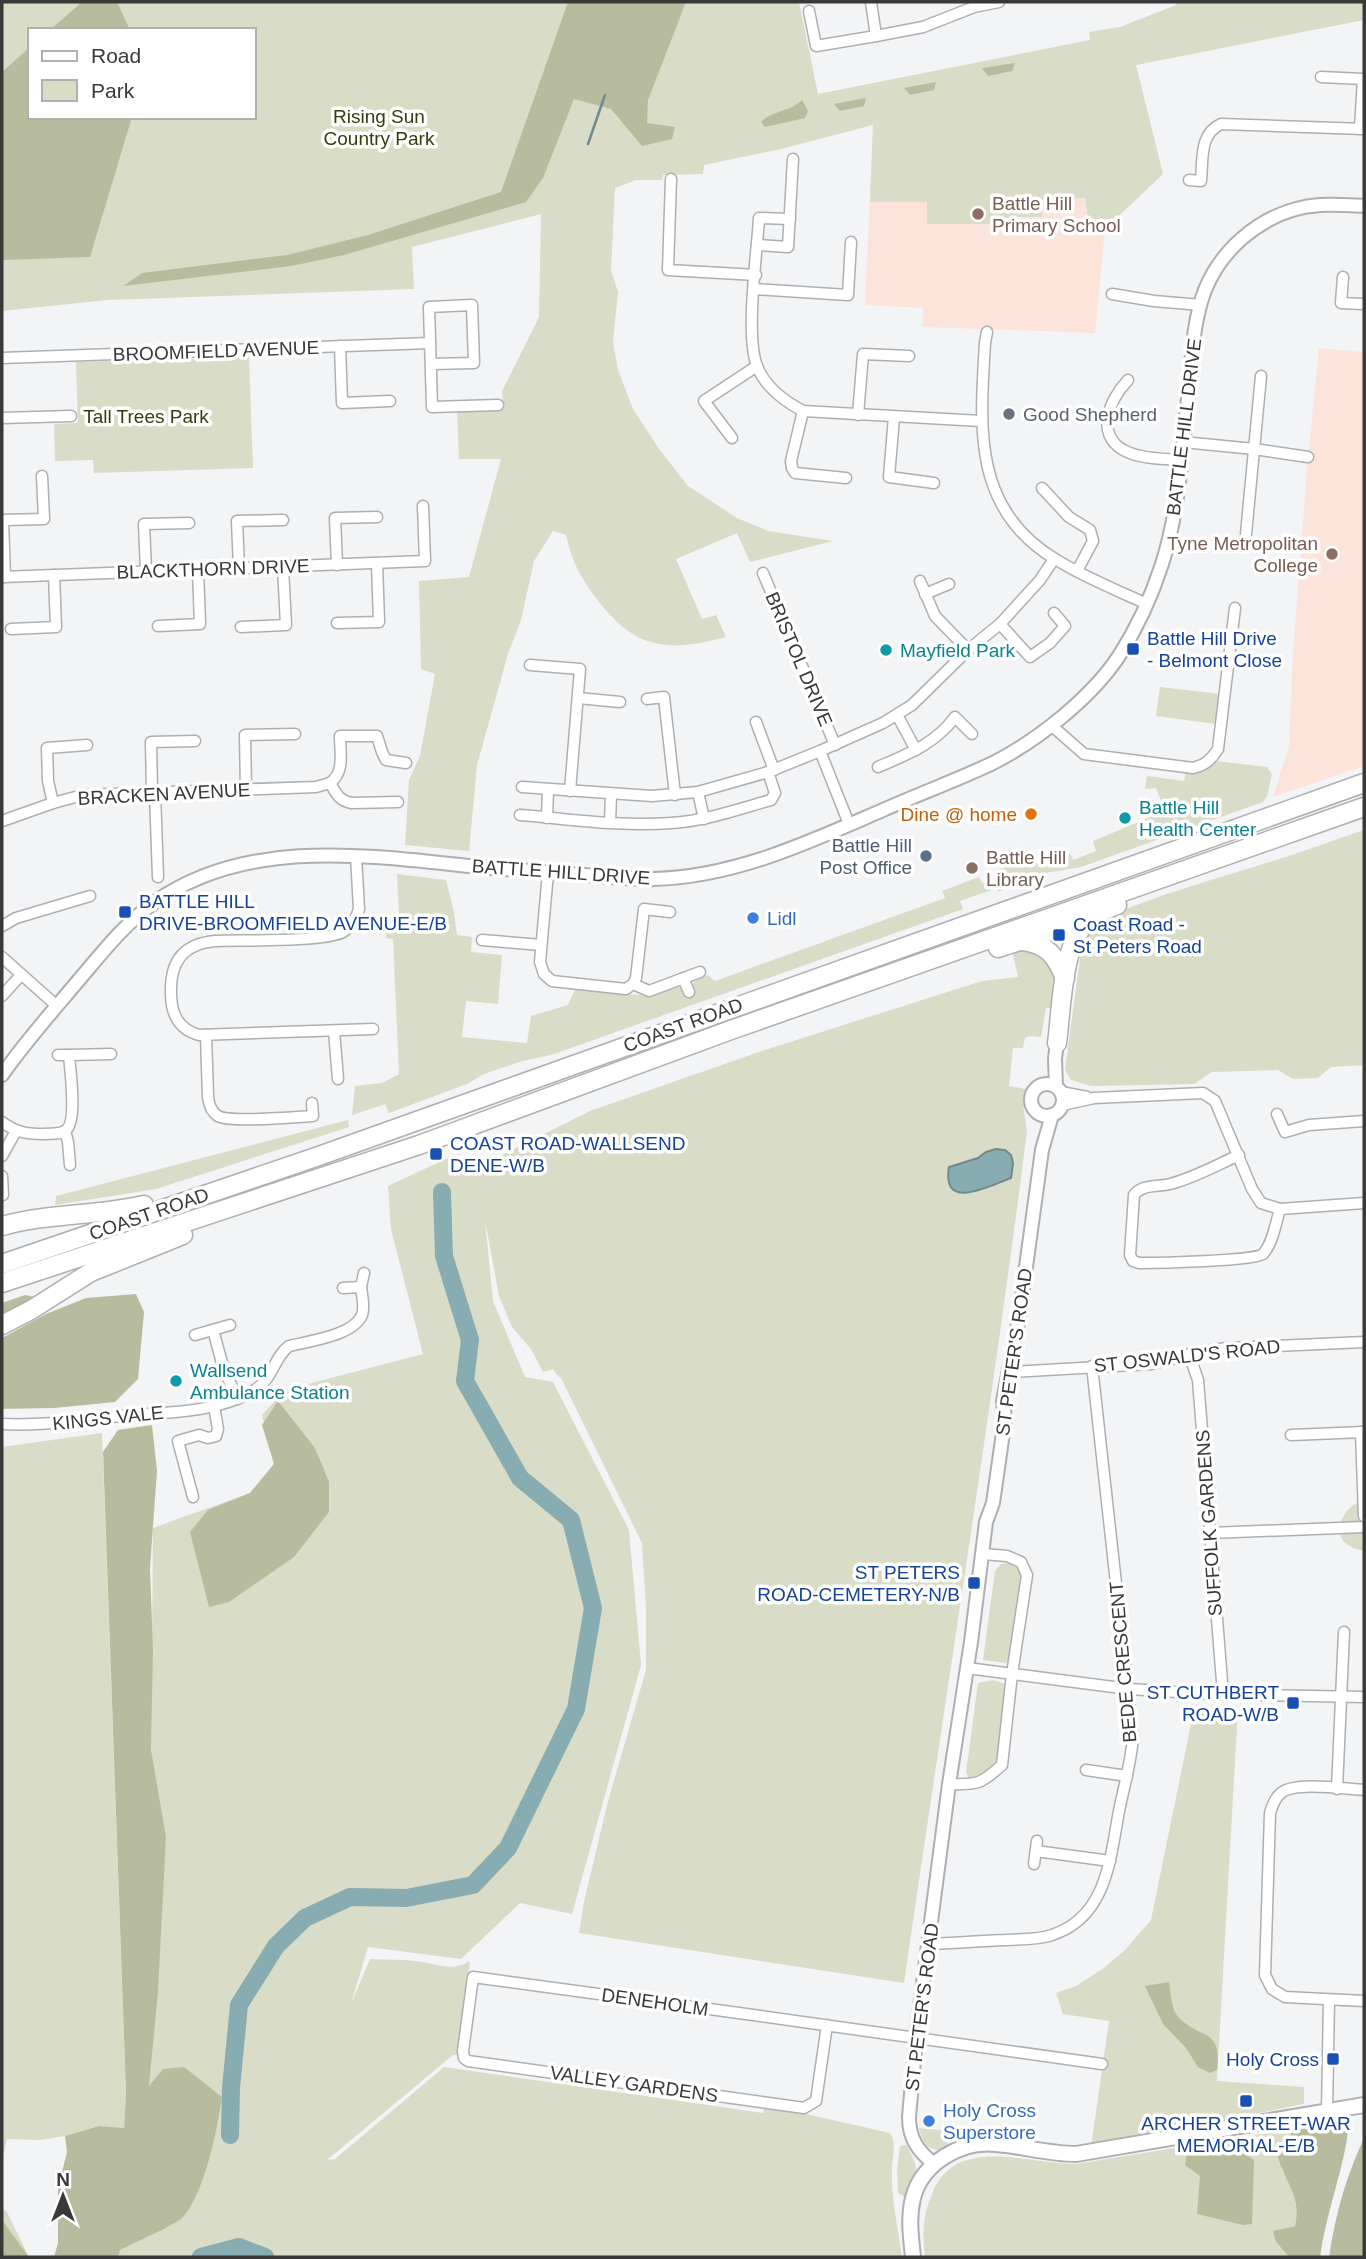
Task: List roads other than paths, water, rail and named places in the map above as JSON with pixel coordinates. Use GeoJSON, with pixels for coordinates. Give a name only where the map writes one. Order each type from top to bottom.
{"type":"FeatureCollection","features":[{"type":"Feature","properties":{"kind":"highway","name":"COAST ROAD"},"geometry":{"type":"LineString","coordinates":[[2,1264],[316,1157],[1364,783]]}},
{"type":"Feature","properties":{"kind":"highway","name":"COAST ROAD"},"geometry":{"type":"LineString","coordinates":[[2,1283],[419,1145],[731,1030],[1364,808]]}},
{"type":"Feature","properties":{"kind":"highway"},"geometry":{"type":"LineString","coordinates":[[731,1030],[1023,941],[1364,808]]}},
{"type":"Feature","properties":{"kind":"highway"},"geometry":{"type":"LineString","coordinates":[[1056,1051],[1065,978],[1077,933],[1094,915]]}},
{"type":"Feature","properties":{"kind":"highway"},"geometry":{"type":"LineString","coordinates":[[1023,941],[1037,943],[1049,950],[1059,963],[1065,978]]}},
{"type":"Feature","properties":{"kind":"highway"},"geometry":{"type":"LineString","coordinates":[[2,1325],[32,1310],[102,1266],[419,1145]]}},
{"type":"Feature","properties":{"kind":"highway"},"geometry":{"type":"LineString","coordinates":[[2,1226],[40,1217],[129,1209],[316,1157]]}},
{"type":"Feature","properties":{"kind":"main road"},"geometry":{"type":"LineString","coordinates":[[913,2257],[910,2219],[913,2197],[920,2180],[934,2164],[949,2154],[977,2144],[1076,2154],[1364,2105]]}},
{"type":"Feature","properties":{"kind":"street"},"geometry":{"type":"LineString","coordinates":[[870,2],[876,36]]}},
{"type":"Feature","properties":{"kind":"street"},"geometry":{"type":"LineString","coordinates":[[808,11],[816,46],[923,27],[974,7],[999,2]]}},
{"type":"Feature","properties":{"kind":"street"},"geometry":{"type":"LineString","coordinates":[[1188,180],[1202,181],[1206,137],[1221,124],[1362,129],[1363,79],[1321,77]]}},
{"type":"Feature","properties":{"kind":"street"},"geometry":{"type":"LineString","coordinates":[[757,245],[788,247],[793,159]]}},
{"type":"Feature","properties":{"kind":"street"},"geometry":{"type":"LineString","coordinates":[[671,179],[668,270],[756,275]]}},
{"type":"Feature","properties":{"kind":"street","name":"BATTLE HILL DRIVE"},"geometry":{"type":"LineString","coordinates":[[2,1075],[21,1048],[125,927],[155,902],[179,887],[209,874],[241,864],[283,858],[356,856],[548,873],[653,879],[716,872],[776,855],[992,763],[1034,739],[1102,678],[1120,655],[1147,604],[1162,563],[1174,516],[1192,357],[1201,305],[1212,276],[1225,256],[1243,238],[1264,223],[1287,212],[1303,207],[1364,206]]}},
{"type":"Feature","properties":{"kind":"street"},"geometry":{"type":"LineString","coordinates":[[790,219],[759,218],[752,324],[757,366],[770,388],[803,411],[981,421]]}},
{"type":"Feature","properties":{"kind":"street"},"geometry":{"type":"LineString","coordinates":[[754,289],[848,295],[851,242]]}},
{"type":"Feature","properties":{"kind":"street"},"geometry":{"type":"LineString","coordinates":[[1343,276],[1341,303],[1364,304]]}},
{"type":"Feature","properties":{"kind":"street"},"geometry":{"type":"LineString","coordinates":[[1112,294],[1201,305]]}},
{"type":"Feature","properties":{"kind":"street"},"geometry":{"type":"LineString","coordinates":[[431,364],[474,363],[472,305],[429,307],[432,407],[498,405]]}},
{"type":"Feature","properties":{"kind":"street"},"geometry":{"type":"LineString","coordinates":[[987,332],[981,421],[984,455],[999,502],[1016,526],[1039,549],[1077,571],[1147,604]]}},
{"type":"Feature","properties":{"kind":"street","name":"BROOMFIELD AVENUE"},"geometry":{"type":"LineString","coordinates":[[2,358],[430,343]]}},
{"type":"Feature","properties":{"kind":"street"},"geometry":{"type":"LineString","coordinates":[[340,346],[342,403],[390,401]]}},
{"type":"Feature","properties":{"kind":"street"},"geometry":{"type":"LineString","coordinates":[[858,415],[863,354],[909,356]]}},
{"type":"Feature","properties":{"kind":"street"},"geometry":{"type":"LineString","coordinates":[[732,438],[704,401],[757,366]]}},
{"type":"Feature","properties":{"kind":"street"},"geometry":{"type":"LineString","coordinates":[[1246,534],[1261,376]]}},
{"type":"Feature","properties":{"kind":"street"},"geometry":{"type":"LineString","coordinates":[[1128,380],[1110,405],[1110,436],[1119,447],[1132,454],[1181,460]]}},
{"type":"Feature","properties":{"kind":"street"},"geometry":{"type":"LineString","coordinates":[[803,411],[791,461],[795,473],[846,478]]}},
{"type":"Feature","properties":{"kind":"street"},"geometry":{"type":"LineString","coordinates":[[2,418],[71,415]]}},
{"type":"Feature","properties":{"kind":"street"},"geometry":{"type":"LineString","coordinates":[[894,417],[889,477],[934,484]]}},
{"type":"Feature","properties":{"kind":"street"},"geometry":{"type":"LineString","coordinates":[[1183,442],[1308,457]]}},
{"type":"Feature","properties":{"kind":"street"},"geometry":{"type":"LineString","coordinates":[[3,577],[3,520],[44,519],[42,476]]}},
{"type":"Feature","properties":{"kind":"street"},"geometry":{"type":"LineString","coordinates":[[1042,488],[1069,517],[1090,530],[1093,541],[1077,571]]}},
{"type":"Feature","properties":{"kind":"street","name":"BLACKTHORN DRIVE"},"geometry":{"type":"LineString","coordinates":[[3,577],[425,561],[423,506]]}},
{"type":"Feature","properties":{"kind":"street"},"geometry":{"type":"LineString","coordinates":[[337,565],[335,518],[377,517]]}},
{"type":"Feature","properties":{"kind":"street"},"geometry":{"type":"LineString","coordinates":[[239,568],[237,522],[283,520]]}},
{"type":"Feature","properties":{"kind":"street"},"geometry":{"type":"LineString","coordinates":[[146,571],[144,524],[189,523]]}},
{"type":"Feature","properties":{"kind":"street","name":"BRISTOL DRIVE"},"geometry":{"type":"LineString","coordinates":[[522,787],[611,794],[674,795],[698,792],[771,771],[835,745],[912,705],[968,650],[1000,624],[1040,580],[1054,559]]}},
{"type":"Feature","properties":{"kind":"street"},"geometry":{"type":"LineString","coordinates":[[337,624],[379,622],[377,563]]}},
{"type":"Feature","properties":{"kind":"street"},"geometry":{"type":"LineString","coordinates":[[241,627],[286,625],[284,566]]}},
{"type":"Feature","properties":{"kind":"street"},"geometry":{"type":"LineString","coordinates":[[158,625],[200,624],[198,570]]}},
{"type":"Feature","properties":{"kind":"street","name":"BRISTOL DRIVE"},"geometry":{"type":"LineString","coordinates":[[763,573],[835,745]]}},
{"type":"Feature","properties":{"kind":"street"},"geometry":{"type":"LineString","coordinates":[[11,629],[56,627],[54,575]]}},
{"type":"Feature","properties":{"kind":"street"},"geometry":{"type":"LineString","coordinates":[[920,581],[935,616],[968,650]]}},
{"type":"Feature","properties":{"kind":"street"},"geometry":{"type":"LineString","coordinates":[[925,594],[949,584]]}},
{"type":"Feature","properties":{"kind":"street"},"geometry":{"type":"LineString","coordinates":[[1051,725],[1084,754],[1193,768],[1202,766],[1213,757],[1217,749],[1235,608]]}},
{"type":"Feature","properties":{"kind":"street"},"geometry":{"type":"LineString","coordinates":[[1000,624],[1030,657],[1050,643],[1065,626],[1054,613]]}},
{"type":"Feature","properties":{"kind":"street"},"geometry":{"type":"LineString","coordinates":[[530,665],[580,669],[570,791]]}},
{"type":"Feature","properties":{"kind":"street"},"geometry":{"type":"LineString","coordinates":[[647,699],[664,697],[674,795]]}},
{"type":"Feature","properties":{"kind":"street"},"geometry":{"type":"LineString","coordinates":[[578,698],[620,702]]}},
{"type":"Feature","properties":{"kind":"street"},"geometry":{"type":"LineString","coordinates":[[897,715],[916,750]]}},
{"type":"Feature","properties":{"kind":"street"},"geometry":{"type":"LineString","coordinates":[[878,767],[916,750],[944,732],[955,717],[972,734]]}},
{"type":"Feature","properties":{"kind":"street"},"geometry":{"type":"LineString","coordinates":[[520,816],[673,823],[704,819],[771,800],[775,793],[771,771],[756,722]]}},
{"type":"Feature","properties":{"kind":"street"},"geometry":{"type":"LineString","coordinates":[[246,790],[245,735],[295,734]]}},
{"type":"Feature","properties":{"kind":"street"},"geometry":{"type":"LineString","coordinates":[[398,802],[345,802],[337,796],[330,783],[335,780],[341,768],[340,736],[377,736],[386,760],[406,763]]}},
{"type":"Feature","properties":{"kind":"street"},"geometry":{"type":"LineString","coordinates":[[158,877],[151,742],[195,741]]}},
{"type":"Feature","properties":{"kind":"street"},"geometry":{"type":"LineString","coordinates":[[53,803],[48,781],[47,748],[87,745]]}},
{"type":"Feature","properties":{"kind":"street"},"geometry":{"type":"LineString","coordinates":[[820,751],[849,824]]}},
{"type":"Feature","properties":{"kind":"street","name":"BRACKEN AVENUE"},"geometry":{"type":"LineString","coordinates":[[2,821],[53,803],[96,794],[316,787],[330,783]]}},
{"type":"Feature","properties":{"kind":"street"},"geometry":{"type":"LineString","coordinates":[[547,818],[548,789]]}},
{"type":"Feature","properties":{"kind":"street"},"geometry":{"type":"LineString","coordinates":[[698,792],[704,819]]}},
{"type":"Feature","properties":{"kind":"street"},"geometry":{"type":"LineString","coordinates":[[610,822],[611,794]]}},
{"type":"Feature","properties":{"kind":"street"},"geometry":{"type":"LineString","coordinates":[[356,856],[359,909],[352,924],[341,933],[327,937],[206,942],[193,947],[178,960],[171,979],[171,1003],[174,1016],[187,1030],[206,1035],[373,1029]]}},
{"type":"Feature","properties":{"kind":"street"},"geometry":{"type":"LineString","coordinates":[[548,873],[540,962],[544,974],[552,981],[626,989],[636,978],[644,909],[670,912]]}},
{"type":"Feature","properties":{"kind":"street"},"geometry":{"type":"LineString","coordinates":[[2,926],[16,918],[90,896]]}},
{"type":"Feature","properties":{"kind":"street"},"geometry":{"type":"LineString","coordinates":[[482,940],[541,945]]}},
{"type":"Feature","properties":{"kind":"street"},"geometry":{"type":"LineString","coordinates":[[2,957],[57,1006]]}},
{"type":"Feature","properties":{"kind":"street"},"geometry":{"type":"LineString","coordinates":[[633,984],[649,990],[700,972]]}},
{"type":"Feature","properties":{"kind":"street"},"geometry":{"type":"LineString","coordinates":[[2,996],[21,975]]}},
{"type":"Feature","properties":{"kind":"street"},"geometry":{"type":"LineString","coordinates":[[683,978],[689,992]]}},
{"type":"Feature","properties":{"kind":"street"},"geometry":{"type":"LineString","coordinates":[[334,1031],[338,1079]]}},
{"type":"Feature","properties":{"kind":"street"},"geometry":{"type":"LineString","coordinates":[[206,1035],[209,1103],[220,1117],[313,1116],[312,1103]]}},
{"type":"Feature","properties":{"kind":"street","name":"ST PETER'S ROAD"},"geometry":{"type":"LineString","coordinates":[[1056,1051],[1056,1092],[1056,1113],[1046,1115],[1033,1109],[1030,1098],[1035,1088],[1056,1092]]}},
{"type":"Feature","properties":{"kind":"street"},"geometry":{"type":"LineString","coordinates":[[2,1122],[16,1131],[28,1134],[65,1131],[72,1118],[64,1055],[111,1054]]}},
{"type":"Feature","properties":{"kind":"street"},"geometry":{"type":"LineString","coordinates":[[1056,1092],[1094,1098],[1203,1093],[1215,1101],[1252,1189],[1261,1203],[1280,1209],[1364,1203]]}},
{"type":"Feature","properties":{"kind":"street"},"geometry":{"type":"LineString","coordinates":[[1277,1114],[1285,1132],[1309,1125],[1364,1121]]}},
{"type":"Feature","properties":{"kind":"street","name":"ST PETER'S ROAD"},"geometry":{"type":"LineString","coordinates":[[934,2164],[917,2148],[910,2130],[916,2037],[986,1522],[992,1503],[1005,1419],[1003,1401],[1019,1318],[1046,1115]]}},
{"type":"Feature","properties":{"kind":"street"},"geometry":{"type":"LineString","coordinates":[[2,1156],[16,1131]]}},
{"type":"Feature","properties":{"kind":"street"},"geometry":{"type":"LineString","coordinates":[[65,1131],[70,1165]]}},
{"type":"Feature","properties":{"kind":"street"},"geometry":{"type":"LineString","coordinates":[[1239,1156],[1171,1184],[1137,1191],[1134,1195],[1130,1255],[1133,1261],[1192,1263],[1256,1258],[1264,1252],[1280,1209]]}},
{"type":"Feature","properties":{"kind":"street"},"geometry":{"type":"LineString","coordinates":[[2,1176],[3,1195]]}},
{"type":"Feature","properties":{"kind":"street","name":"KINGS VALE"},"geometry":{"type":"LineString","coordinates":[[2,1424],[61,1423],[214,1406],[238,1399],[265,1383],[289,1346],[338,1334],[351,1328],[361,1317],[364,1273]]}},
{"type":"Feature","properties":{"kind":"street"},"geometry":{"type":"LineString","coordinates":[[343,1288],[361,1287]]}},
{"type":"Feature","properties":{"kind":"street"},"geometry":{"type":"LineString","coordinates":[[195,1335],[230,1325]]}},
{"type":"Feature","properties":{"kind":"street"},"geometry":{"type":"LineString","coordinates":[[213,1330],[225,1370],[238,1399]]}},
{"type":"Feature","properties":{"kind":"street","name":"ST OSWALD'S ROAD"},"geometry":{"type":"LineString","coordinates":[[1010,1372],[1151,1364],[1228,1348],[1364,1342]]}},
{"type":"Feature","properties":{"kind":"street","name":"SUFFOLK GARDENS"},"geometry":{"type":"LineString","coordinates":[[1189,1354],[1198,1380],[1223,1694]]}},
{"type":"Feature","properties":{"kind":"street","name":"BEDE CRESCENT"},"geometry":{"type":"LineString","coordinates":[[930,1944],[1050,1936],[1065,1930],[1091,1909],[1102,1890],[1133,1738],[1092,1366]]}},
{"type":"Feature","properties":{"kind":"street","name":"KINGS VALE"},"geometry":{"type":"LineString","coordinates":[[193,1497],[178,1441],[199,1435],[208,1438],[216,1436],[218,1429],[214,1406]]}},
{"type":"Feature","properties":{"kind":"street"},"geometry":{"type":"LineString","coordinates":[[1292,1435],[1362,1432],[1364,1516]]}},
{"type":"Feature","properties":{"kind":"street"},"geometry":{"type":"LineString","coordinates":[[1210,1533],[1364,1527]]}},
{"type":"Feature","properties":{"kind":"street"},"geometry":{"type":"LineString","coordinates":[[949,1784],[974,1785],[1002,1765],[1027,1576],[1021,1562],[1007,1556],[983,1554]]}},
{"type":"Feature","properties":{"kind":"street"},"geometry":{"type":"LineString","coordinates":[[1338,1789],[1344,1632]]}},
{"type":"Feature","properties":{"kind":"street"},"geometry":{"type":"LineString","coordinates":[[967,1668],[1129,1689],[1364,1698]]}},
{"type":"Feature","properties":{"kind":"street"},"geometry":{"type":"LineString","coordinates":[[1086,1770],[1127,1776]]}},
{"type":"Feature","properties":{"kind":"street"},"geometry":{"type":"LineString","coordinates":[[1364,1790],[1290,1788],[1281,1793],[1273,1803],[1270,1813],[1265,1975],[1272,1989],[1285,1997],[1364,2001]]}},
{"type":"Feature","properties":{"kind":"street"},"geometry":{"type":"LineString","coordinates":[[1034,1864],[1037,1846],[1110,1861]]}},
{"type":"Feature","properties":{"kind":"street","name":"DENEHOLM"},"geometry":{"type":"LineString","coordinates":[[464,2058],[473,1977],[1102,2064]]}},
{"type":"Feature","properties":{"kind":"street"},"geometry":{"type":"LineString","coordinates":[[1327,2111],[1329,2000]]}},
{"type":"Feature","properties":{"kind":"street","name":"VALLEY GARDENS"},"geometry":{"type":"LineString","coordinates":[[464,2058],[468,2061],[804,2108],[816,2101],[827,2025]]}},
{"type":"Feature","properties":{"kind":"water"},"geometry":{"type":"Polygon","coordinates":[[[996,1149],[1005,1150],[1011,1155],[1011,1178],[980,1190],[960,1192],[952,1189],[949,1167],[996,1149]]]}},
{"type":"Feature","properties":{"kind":"waterway"},"geometry":{"type":"LineString","coordinates":[[588,144],[605,95]]}},
{"type":"Feature","properties":{"kind":"waterway"},"geometry":{"type":"LineString","coordinates":[[230,2135],[231,2088],[239,2005],[276,1946],[305,1918],[350,1897],[406,1898],[473,1885],[508,1848],[576,1709],[593,1608],[571,1520],[520,1478],[465,1381],[470,1340],[444,1256],[442,1192]]}},
{"type":"Feature","properties":{"kind":"waterway"},"geometry":{"type":"LineString","coordinates":[[201,2257],[239,2247],[265,2257]]}},
{"type":"Feature","properties":{"kind":"place","name":"Battle Hill Primary School"},"geometry":{"type":"Point","coordinates":[978,214]}},
{"type":"Feature","properties":{"kind":"place","name":"Good Shepherd"},"geometry":{"type":"Point","coordinates":[1009,414]}},
{"type":"Feature","properties":{"kind":"place","name":"Tyne Metropolitan College"},"geometry":{"type":"Point","coordinates":[1332,554]}},
{"type":"Feature","properties":{"kind":"place","name":"Battle Hill Drive - Belmont Close"},"geometry":{"type":"Point","coordinates":[1133,649]}},
{"type":"Feature","properties":{"kind":"place","name":"Mayfield Park"},"geometry":{"type":"Point","coordinates":[886,650]}},
{"type":"Feature","properties":{"kind":"place","name":"Dine @ home"},"geometry":{"type":"Point","coordinates":[1031,814]}},
{"type":"Feature","properties":{"kind":"place","name":"Battle Hill Health Center"},"geometry":{"type":"Point","coordinates":[1125,818]}},
{"type":"Feature","properties":{"kind":"place","name":"Battle Hill Post Office"},"geometry":{"type":"Point","coordinates":[926,856]}},
{"type":"Feature","properties":{"kind":"place","name":"Battle Hill Library"},"geometry":{"type":"Point","coordinates":[972,868]}},
{"type":"Feature","properties":{"kind":"place","name":"BATTLE HILL DRIVE-BROOMFIELD AVENUE-E/B"},"geometry":{"type":"Point","coordinates":[125,912]}},
{"type":"Feature","properties":{"kind":"place","name":"Lidl"},"geometry":{"type":"Point","coordinates":[753,918]}},
{"type":"Feature","properties":{"kind":"place","name":"Coast Road - St Peters Road"},"geometry":{"type":"Point","coordinates":[1059,935]}},
{"type":"Feature","properties":{"kind":"place","name":"COAST ROAD-WALLSEND DENE-W/B"},"geometry":{"type":"Point","coordinates":[436,1154]}},
{"type":"Feature","properties":{"kind":"place","name":"Wallsend Ambulance Station"},"geometry":{"type":"Point","coordinates":[176,1381]}},
{"type":"Feature","properties":{"kind":"place","name":"ST PETERS ROAD-CEMETERY-N/B"},"geometry":{"type":"Point","coordinates":[974,1583]}},
{"type":"Feature","properties":{"kind":"place","name":"ST CUTHBERT ROAD-W/B"},"geometry":{"type":"Point","coordinates":[1293,1703]}},
{"type":"Feature","properties":{"kind":"place","name":"Holy Cross"},"geometry":{"type":"Point","coordinates":[1333,2059]}},
{"type":"Feature","properties":{"kind":"place","name":"ARCHER STREET-WAR MEMORIAL-E/B"},"geometry":{"type":"Point","coordinates":[1246,2101]}},
{"type":"Feature","properties":{"kind":"place","name":"Holy Cross Superstore"},"geometry":{"type":"Point","coordinates":[929,2121]}},
{"type":"Feature","properties":{"kind":"park label","name":"Rising Sun Country Park"},"geometry":{"type":"Point","coordinates":[379,127]}},
{"type":"Feature","properties":{"kind":"park label","name":"Tall Trees Park"},"geometry":{"type":"Point","coordinates":[146,416]}}]}
